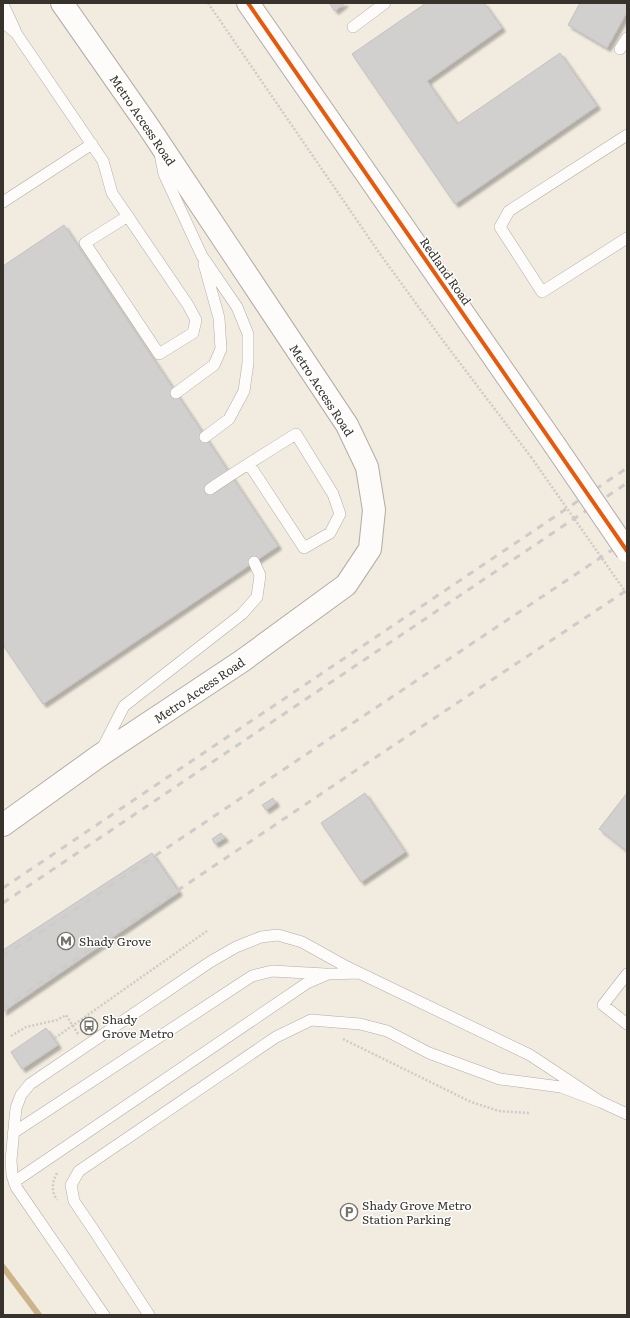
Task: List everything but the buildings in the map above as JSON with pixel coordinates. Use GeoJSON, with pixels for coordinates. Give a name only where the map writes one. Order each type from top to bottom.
{"type":"FeatureCollection","features":[{"type":"Feature","properties":{"kind":"main road","name":"Metro Access Road"},"geometry":{"type":"LineString","coordinates":[[3,825],[98,756],[242,661],[346,585],[370,549],[374,510],[367,467],[347,425],[156,138],[62,3]]}},
{"type":"Feature","properties":{"kind":"main road","name":"Redland Road"},"geometry":{"type":"LineString","coordinates":[[248,3],[627,551]]}},
{"type":"Feature","properties":{"kind":"lane"},"geometry":{"type":"LineString","coordinates":[[353,27],[385,3]]}},
{"type":"Feature","properties":{"kind":"lane"},"geometry":{"type":"LineString","coordinates":[[3,4],[16,33],[103,160],[112,193],[128,216],[188,305],[196,320],[193,332],[159,354],[82,245],[128,216]]}},
{"type":"Feature","properties":{"kind":"lane"},"geometry":{"type":"LineString","coordinates":[[3,22],[16,33]]}},
{"type":"Feature","properties":{"kind":"lane"},"geometry":{"type":"LineString","coordinates":[[620,49],[627,38]]}},
{"type":"Feature","properties":{"kind":"lane"},"geometry":{"type":"LineString","coordinates":[[627,135],[509,211],[500,227],[542,292],[627,238]]}},
{"type":"Feature","properties":{"kind":"lane"},"geometry":{"type":"LineString","coordinates":[[156,138],[164,174],[202,256],[219,318],[221,349],[214,365],[176,393]]}},
{"type":"Feature","properties":{"kind":"lane"},"geometry":{"type":"LineString","coordinates":[[3,202],[92,144]]}},
{"type":"Feature","properties":{"kind":"lane"},"geometry":{"type":"LineString","coordinates":[[202,256],[237,307],[248,334],[248,363],[244,391],[229,419],[205,437]]}},
{"type":"Feature","properties":{"kind":"lane"},"geometry":{"type":"LineString","coordinates":[[210,489],[249,464],[296,434],[333,494],[340,514],[330,533],[304,548],[249,464]]}},
{"type":"Feature","properties":{"kind":"lane"},"geometry":{"type":"LineString","coordinates":[[98,756],[124,706],[242,614],[257,597],[260,575],[254,562]]}},
{"type":"Feature","properties":{"kind":"lane"},"geometry":{"type":"LineString","coordinates":[[104,1315],[16,1187],[12,1175],[11,1160],[16,1108],[21,1095],[30,1084],[210,962],[236,947],[261,938],[278,935],[302,942],[362,974],[530,1055],[601,1102]]}},
{"type":"Feature","properties":{"kind":"lane"},"geometry":{"type":"LineString","coordinates":[[13,1133],[252,976],[272,971],[362,974]]}},
{"type":"Feature","properties":{"kind":"lane"},"geometry":{"type":"LineString","coordinates":[[14,1182],[307,983],[328,974]]}},
{"type":"Feature","properties":{"kind":"lane"},"geometry":{"type":"LineString","coordinates":[[627,974],[603,1005],[627,1024]]}},
{"type":"Feature","properties":{"kind":"lane"},"geometry":{"type":"LineString","coordinates":[[149,1315],[74,1201],[71,1185],[79,1171],[276,1037],[311,1020],[360,1024],[387,1031],[429,1053],[500,1079],[562,1086],[627,1114]]}},
{"type":"Feature","properties":{"kind":"path"},"geometry":{"type":"LineString","coordinates":[[208,3],[380,254],[531,457],[627,594]]}},
{"type":"Feature","properties":{"kind":"path"},"geometry":{"type":"LineString","coordinates":[[55,1038],[207,931]]}},
{"type":"Feature","properties":{"kind":"path"},"geometry":{"type":"LineString","coordinates":[[11,1036],[26,1027],[57,1020],[66,1014],[72,1025]]}},
{"type":"Feature","properties":{"kind":"path"},"geometry":{"type":"LineString","coordinates":[[341,1038],[471,1102],[499,1111],[529,1113]]}},
{"type":"Feature","properties":{"kind":"path"},"geometry":{"type":"LineString","coordinates":[[58,1170],[52,1184],[54,1196],[59,1203]]}},
{"type":"Feature","properties":{"kind":"waterway"},"geometry":{"type":"LineString","coordinates":[[3,1267],[39,1315]]}},
{"type":"Feature","properties":{"kind":"railway"},"geometry":{"type":"LineString","coordinates":[[3,888],[627,468]]}},
{"type":"Feature","properties":{"kind":"railway"},"geometry":{"type":"LineString","coordinates":[[3,903],[627,483]]}},
{"type":"Feature","properties":{"kind":"railway"},"geometry":{"type":"LineString","coordinates":[[3,956],[55,923],[627,540]]}},
{"type":"Feature","properties":{"kind":"railway"},"geometry":{"type":"LineString","coordinates":[[3,1008],[627,590]]}},
{"type":"Feature","properties":{"kind":"cycle path"},"geometry":{"type":"LineString","coordinates":[[248,3],[627,551]]}},
{"type":"Feature","properties":{"kind":"place","name":"Shady Grove"},"geometry":{"type":"Point","coordinates":[66,941]}},
{"type":"Feature","properties":{"kind":"place","name":"Shady Grove Metro"},"geometry":{"type":"Point","coordinates":[89,1026]}},
{"type":"Feature","properties":{"kind":"place","name":"Shady Grove Metro Station Parking"},"geometry":{"type":"Point","coordinates":[349,1212]}}]}
